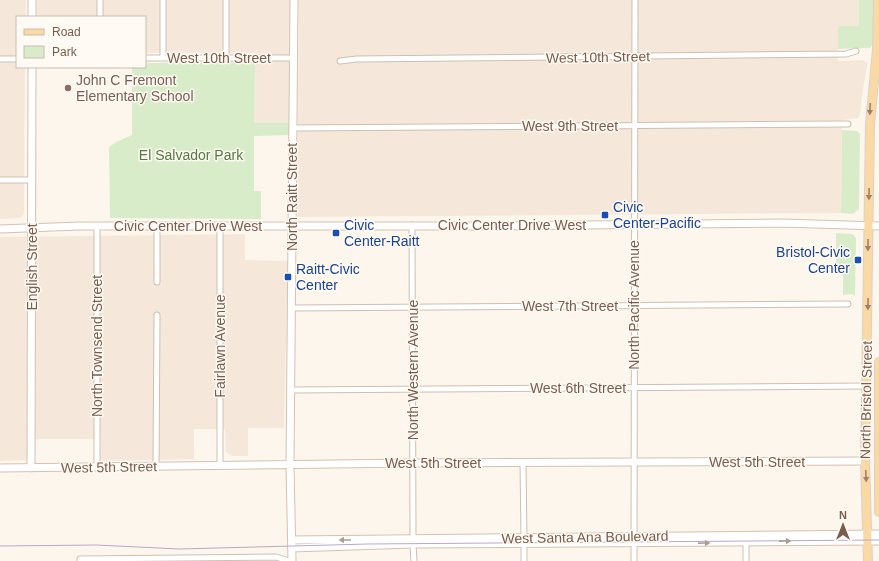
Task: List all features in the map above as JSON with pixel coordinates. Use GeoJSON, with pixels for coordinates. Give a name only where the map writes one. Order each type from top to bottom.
{"type":"FeatureCollection","features":[{"type":"Feature","properties":{"kind":"main road","name":"North Bristol Street"},"geometry":{"type":"LineString","coordinates":[[868,561],[865,461],[870,107],[875,72],[878,0]]}},
{"type":"Feature","properties":{"kind":"main road","name":"North Bristol Street"},"geometry":{"type":"LineString","coordinates":[[879,362],[879,512]]}},
{"type":"Feature","properties":{"kind":"street"},"geometry":{"type":"LineString","coordinates":[[32,0],[32,16]]}},
{"type":"Feature","properties":{"kind":"street"},"geometry":{"type":"LineString","coordinates":[[100,0],[100,16]]}},
{"type":"Feature","properties":{"kind":"street"},"geometry":{"type":"LineString","coordinates":[[163,0],[163,58]]}},
{"type":"Feature","properties":{"kind":"street"},"geometry":{"type":"LineString","coordinates":[[226,0],[226,58]]}},
{"type":"Feature","properties":{"kind":"street","name":"North Raitt Street"},"geometry":{"type":"LineString","coordinates":[[291,561],[292,540],[290,465],[294,0]]}},
{"type":"Feature","properties":{"kind":"street","name":"North Pacific Avenue"},"geometry":{"type":"LineString","coordinates":[[634,0],[634,561]]}},
{"type":"Feature","properties":{"kind":"street","name":"West 10th Street"},"geometry":{"type":"LineString","coordinates":[[340,61],[357,59],[846,54],[856,51]]}},
{"type":"Feature","properties":{"kind":"street","name":"West 10th Street"},"geometry":{"type":"LineString","coordinates":[[146,58],[293,58]]}},
{"type":"Feature","properties":{"kind":"street"},"geometry":{"type":"LineString","coordinates":[[0,59],[16,59]]}},
{"type":"Feature","properties":{"kind":"street","name":"English Street"},"geometry":{"type":"LineString","coordinates":[[31,468],[32,68]]}},
{"type":"Feature","properties":{"kind":"street","name":"West 9th Street"},"geometry":{"type":"LineString","coordinates":[[293,128],[848,124]]}},
{"type":"Feature","properties":{"kind":"street"},"geometry":{"type":"LineString","coordinates":[[0,180],[32,180]]}},
{"type":"Feature","properties":{"kind":"street","name":"Civic Center Drive West"},"geometry":{"type":"LineString","coordinates":[[0,229],[97,226],[816,223],[879,226]]}},
{"type":"Feature","properties":{"kind":"street","name":"North Western Avenue"},"geometry":{"type":"LineString","coordinates":[[412,225],[414,561]]}},
{"type":"Feature","properties":{"kind":"street","name":"North Townsend Street"},"geometry":{"type":"LineString","coordinates":[[97,226],[97,467]]}},
{"type":"Feature","properties":{"kind":"street"},"geometry":{"type":"LineString","coordinates":[[157,226],[157,282]]}},
{"type":"Feature","properties":{"kind":"street","name":"Fairlawn Avenue"},"geometry":{"type":"LineString","coordinates":[[220,226],[220,465]]}},
{"type":"Feature","properties":{"kind":"street","name":"West 7th Street"},"geometry":{"type":"LineString","coordinates":[[292,308],[848,304]]}},
{"type":"Feature","properties":{"kind":"street"},"geometry":{"type":"LineString","coordinates":[[156,466],[157,315]]}},
{"type":"Feature","properties":{"kind":"street","name":"West 6th Street"},"geometry":{"type":"LineString","coordinates":[[291,390],[866,386]]}},
{"type":"Feature","properties":{"kind":"street","name":"West 5th Street"},"geometry":{"type":"LineString","coordinates":[[0,468],[413,463],[865,461]]}},
{"type":"Feature","properties":{"kind":"street"},"geometry":{"type":"LineString","coordinates":[[523,463],[524,561]]}},
{"type":"Feature","properties":{"kind":"street","name":"West Santa Ana Boulevard"},"geometry":{"type":"LineString","coordinates":[[634,540],[746,542],[868,537],[879,534]]}},
{"type":"Feature","properties":{"kind":"street","name":"West Santa Ana Boulevard"},"geometry":{"type":"LineString","coordinates":[[292,548],[413,542],[524,540],[868,537],[879,541]]}},
{"type":"Feature","properties":{"kind":"street","name":"West Santa Ana Boulevard"},"geometry":{"type":"LineString","coordinates":[[292,540],[413,542]]}},
{"type":"Feature","properties":{"kind":"street"},"geometry":{"type":"LineString","coordinates":[[746,542],[746,561]]}},
{"type":"Feature","properties":{"kind":"street"},"geometry":{"type":"LineString","coordinates":[[80,560],[276,557],[291,561]]}},
{"type":"Feature","properties":{"kind":"shaded area"},"geometry":{"type":"Polygon","coordinates":[[[0,0],[26,0],[26,16],[16,16],[16,68],[25,68],[24,214],[20,218],[0,219],[0,0]]]}},
{"type":"Feature","properties":{"kind":"shaded area"},"geometry":{"type":"Polygon","coordinates":[[[37,0],[290,0],[289,123],[254,123],[255,53],[146,53],[146,16],[37,16],[37,0]]]}},
{"type":"Feature","properties":{"kind":"shaded area"},"geometry":{"type":"Polygon","coordinates":[[[299,0],[859,0],[859,26],[838,27],[838,61],[862,60],[868,63],[860,114],[858,118],[842,120],[841,213],[297,217],[299,0]]]}},
{"type":"Feature","properties":{"kind":"shaded area"},"geometry":{"type":"Polygon","coordinates":[[[245,234],[245,260],[288,261],[284,428],[248,428],[248,456],[232,456],[226,452],[225,429],[194,429],[194,459],[103,461],[100,459],[101,439],[28,439],[27,460],[0,461],[0,237],[245,234]]]}},
{"type":"Feature","properties":{"kind":"green space"},"geometry":{"type":"Polygon","coordinates":[[[859,0],[873,0],[873,43],[870,48],[838,49],[838,26],[859,26],[859,0]]]}},
{"type":"Feature","properties":{"kind":"green space","name":"El Salvador Park"},"geometry":{"type":"Polygon","coordinates":[[[255,62],[254,123],[289,123],[290,135],[254,136],[254,191],[261,191],[261,219],[110,218],[109,147],[132,135],[132,68],[146,68],[146,63],[255,62]]]}},
{"type":"Feature","properties":{"kind":"green space"},"geometry":{"type":"Polygon","coordinates":[[[842,130],[857,131],[860,134],[859,209],[853,214],[841,213],[842,130]]]}},
{"type":"Feature","properties":{"kind":"green space"},"geometry":{"type":"Polygon","coordinates":[[[836,233],[852,234],[856,238],[855,296],[851,294],[843,295],[843,267],[836,267],[836,233]]]}},
{"type":"Feature","properties":{"kind":"tram line"},"geometry":{"type":"LineString","coordinates":[[0,546],[96,545],[180,549],[368,544],[879,540]]}},
{"type":"Feature","properties":{"kind":"place","name":"John C Fremont Elementary School"},"geometry":{"type":"Point","coordinates":[68,88]}},
{"type":"Feature","properties":{"kind":"place","name":"Civic Center-Pacific"},"geometry":{"type":"Point","coordinates":[605,215]}},
{"type":"Feature","properties":{"kind":"place","name":"Civic Center-Raitt"},"geometry":{"type":"Point","coordinates":[336,233]}},
{"type":"Feature","properties":{"kind":"place","name":"Bristol-Civic Center"},"geometry":{"type":"Point","coordinates":[858,260]}},
{"type":"Feature","properties":{"kind":"place","name":"Raitt-Civic Center"},"geometry":{"type":"Point","coordinates":[288,277]}}]}
